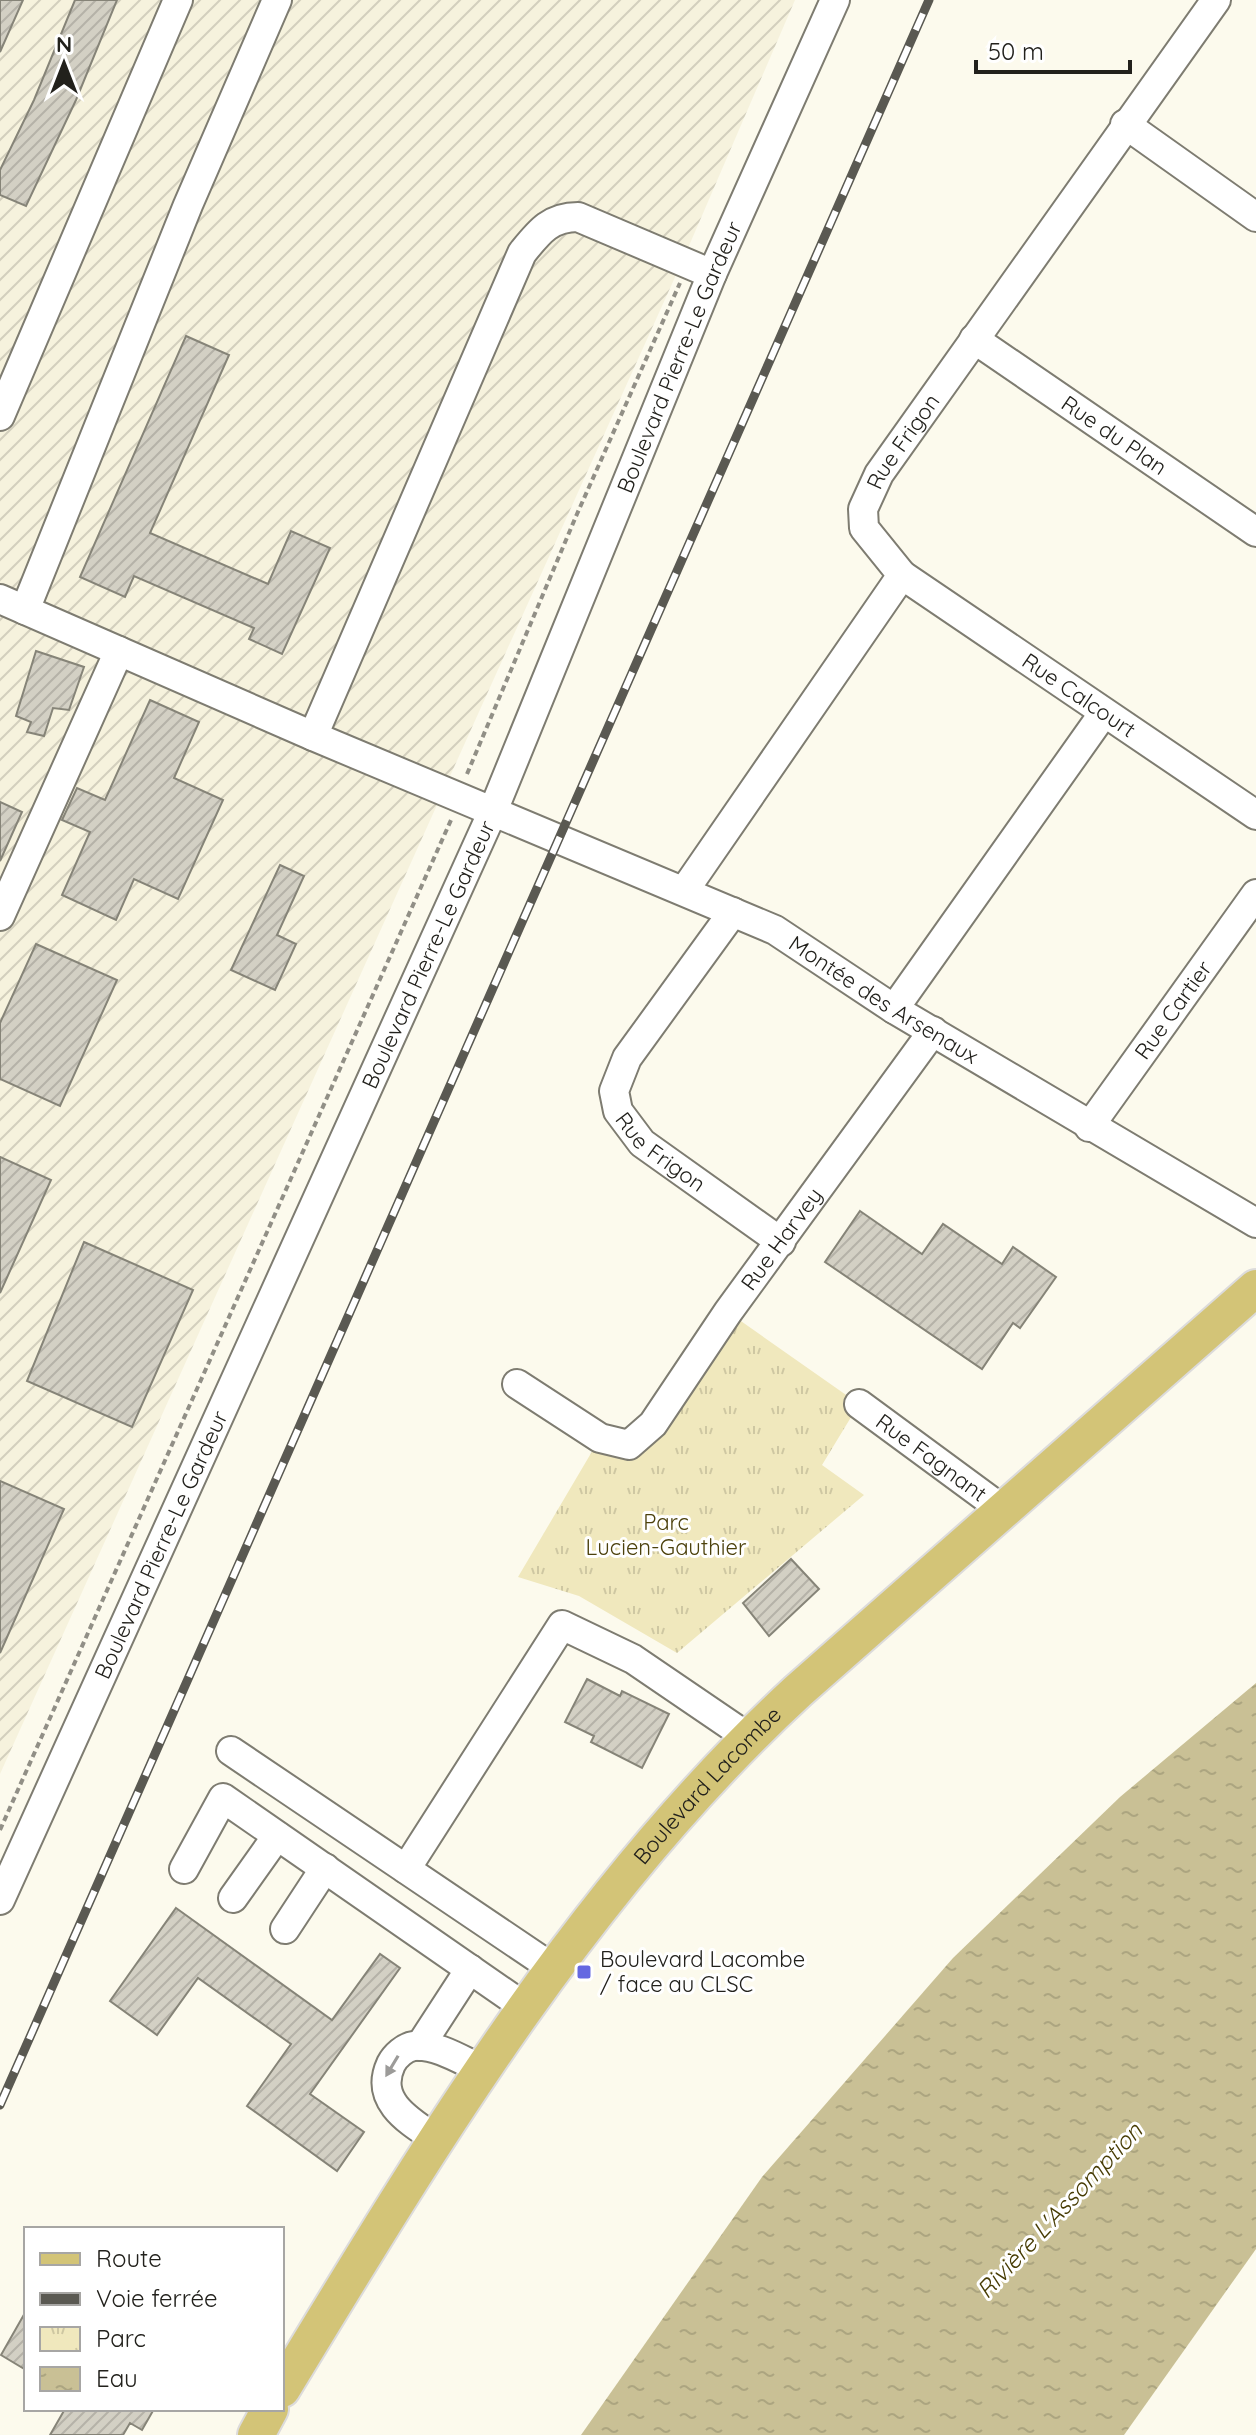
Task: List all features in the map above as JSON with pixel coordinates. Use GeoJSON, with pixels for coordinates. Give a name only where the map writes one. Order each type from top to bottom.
{"type":"FeatureCollection","features":[{"type":"Feature","properties":{"kind":"main road","name":"Boulevard Lacombe"},"geometry":{"type":"LineString","coordinates":[[284,2386],[436,2139],[483,2070],[554,1969],[669,1824],[749,1738],[1256,1288]]}},
{"type":"Feature","properties":{"kind":"main road"},"geometry":{"type":"LineString","coordinates":[[256,2435],[269,2411]]}},
{"type":"Feature","properties":{"kind":"street"},"geometry":{"type":"LineString","coordinates":[[0,416],[178,0]]}},
{"type":"Feature","properties":{"kind":"street"},"geometry":{"type":"LineString","coordinates":[[12,604],[277,0]]}},
{"type":"Feature","properties":{"kind":"street","name":"Boulevard Pierre-Le Gardeur"},"geometry":{"type":"LineString","coordinates":[[0,1900],[493,811],[700,270],[835,0]]}},
{"type":"Feature","properties":{"kind":"street","name":"Rue Frigon"},"geometry":{"type":"LineString","coordinates":[[902,575],[864,528],[863,509],[879,474],[1216,0]]}},
{"type":"Feature","properties":{"kind":"street"},"geometry":{"type":"LineString","coordinates":[[1125,124],[1256,217]]}},
{"type":"Feature","properties":{"kind":"street"},"geometry":{"type":"LineString","coordinates":[[313,736],[522,253],[541,229],[560,217],[578,217],[700,270]]}},
{"type":"Feature","properties":{"kind":"street","name":"Rue du Plan"},"geometry":{"type":"LineString","coordinates":[[974,339],[1256,532]]}},
{"type":"Feature","properties":{"kind":"street"},"geometry":{"type":"LineString","coordinates":[[684,891],[902,575]]}},
{"type":"Feature","properties":{"kind":"street","name":"Rue Calcourt"},"geometry":{"type":"LineString","coordinates":[[902,575],[1256,815]]}},
{"type":"Feature","properties":{"kind":"street","name":"Montée des Arsenaux"},"geometry":{"type":"LineString","coordinates":[[12,604],[313,736],[775,930],[894,1009],[1256,1223]]}},
{"type":"Feature","properties":{"kind":"street"},"geometry":{"type":"LineString","coordinates":[[0,916],[119,651]]}},
{"type":"Feature","properties":{"kind":"street"},"geometry":{"type":"LineString","coordinates":[[894,1009],[1103,714]]}},
{"type":"Feature","properties":{"kind":"street","name":"Rue Cartier"},"geometry":{"type":"LineString","coordinates":[[1089,1127],[1256,894]]}},
{"type":"Feature","properties":{"kind":"street","name":"Rue Frigon"},"geometry":{"type":"LineString","coordinates":[[733,912],[627,1058],[614,1091],[618,1111],[642,1143],[781,1242]]}},
{"type":"Feature","properties":{"kind":"street","name":"Rue Harvey"},"geometry":{"type":"LineString","coordinates":[[517,1384],[600,1438],[629,1445],[653,1424],[728,1312],[933,1031]]}},
{"type":"Feature","properties":{"kind":"street","name":"Rue Fagnant"},"geometry":{"type":"LineString","coordinates":[[859,1404],[1003,1510]]}},
{"type":"Feature","properties":{"kind":"street"},"geometry":{"type":"LineString","coordinates":[[406,1869],[562,1625],[633,1659],[749,1738]]}},
{"type":"Feature","properties":{"kind":"street"},"geometry":{"type":"LineString","coordinates":[[231,1751],[554,1969]]}},
{"type":"Feature","properties":{"kind":"street"},"geometry":{"type":"LineString","coordinates":[[184,1869],[223,1798],[526,2008]]}},
{"type":"Feature","properties":{"kind":"street"},"geometry":{"type":"LineString","coordinates":[[233,1898],[277,1836]]}},
{"type":"Feature","properties":{"kind":"street"},"geometry":{"type":"LineString","coordinates":[[285,1929],[325,1868]]}},
{"type":"Feature","properties":{"kind":"street"},"geometry":{"type":"LineString","coordinates":[[420,2046],[470,1969]]}},
{"type":"Feature","properties":{"kind":"street"},"geometry":{"type":"LineString","coordinates":[[436,2139],[399,2115],[389,2096],[385,2077],[394,2057],[411,2046],[432,2047],[483,2070]]}},
{"type":"Feature","properties":{"kind":"path"},"geometry":{"type":"LineString","coordinates":[[0,1830],[461,798],[469,766],[700,270]]}},
{"type":"Feature","properties":{"kind":"shaded area"},"geometry":{"type":"Polygon","coordinates":[[[0,0],[795,0],[685,255],[0,1774],[0,0]]]}},
{"type":"Feature","properties":{"kind":"green space","name":"Parc Lucien-Gauthier"},"geometry":{"type":"Polygon","coordinates":[[[728,1312],[859,1404],[822,1465],[864,1495],[677,1653],[579,1596],[518,1577],[600,1438],[629,1445],[728,1312]]]}},
{"type":"Feature","properties":{"kind":"water","name":"Rivière L'Assomption"},"geometry":{"type":"Polygon","coordinates":[[[1256,1683],[1256,2249],[1124,2435],[581,2435],[762,2177],[953,1958],[1120,1797],[1256,1683]]]}},
{"type":"Feature","properties":{"kind":"building"},"geometry":{"type":"Polygon","coordinates":[[[0,0],[23,0],[0,52],[0,0]]]}},
{"type":"Feature","properties":{"kind":"building"},"geometry":{"type":"Polygon","coordinates":[[[75,0],[117,0],[76,100],[26,206],[0,195],[0,170],[34,100],[75,0]]]}},
{"type":"Feature","properties":{"kind":"building"},"geometry":{"type":"Polygon","coordinates":[[[186,336],[229,355],[150,533],[268,584],[291,531],[330,548],[282,654],[249,639],[254,628],[134,576],[125,597],[80,577],[186,336]]]}},
{"type":"Feature","properties":{"kind":"building"},"geometry":{"type":"Polygon","coordinates":[[[36,651],[84,667],[69,710],[53,708],[44,736],[27,732],[31,722],[16,716],[36,651]]]}},
{"type":"Feature","properties":{"kind":"building"},"geometry":{"type":"Polygon","coordinates":[[[150,700],[199,722],[174,778],[223,800],[178,899],[134,879],[116,920],[62,895],[90,832],[62,820],[77,788],[105,800],[150,700]]]}},
{"type":"Feature","properties":{"kind":"building"},"geometry":{"type":"Polygon","coordinates":[[[0,802],[22,812],[0,861],[0,802]]]}},
{"type":"Feature","properties":{"kind":"building"},"geometry":{"type":"Polygon","coordinates":[[[280,865],[304,876],[277,935],[296,944],[275,990],[231,970],[280,865]]]}},
{"type":"Feature","properties":{"kind":"building"},"geometry":{"type":"Polygon","coordinates":[[[36,944],[117,980],[60,1106],[0,1079],[0,1023],[36,944]]]}},
{"type":"Feature","properties":{"kind":"building"},"geometry":{"type":"Polygon","coordinates":[[[0,1157],[51,1180],[0,1293],[0,1157]]]}},
{"type":"Feature","properties":{"kind":"building"},"geometry":{"type":"Polygon","coordinates":[[[860,1211],[922,1254],[943,1224],[1002,1264],[1013,1247],[1056,1277],[1020,1328],[1013,1323],[982,1369],[825,1262],[860,1211]]]}},
{"type":"Feature","properties":{"kind":"building"},"geometry":{"type":"Polygon","coordinates":[[[84,1242],[193,1290],[132,1427],[27,1381],[84,1242]]]}},
{"type":"Feature","properties":{"kind":"building"},"geometry":{"type":"Polygon","coordinates":[[[0,1481],[64,1509],[0,1653],[0,1481]]]}},
{"type":"Feature","properties":{"kind":"building"},"geometry":{"type":"Polygon","coordinates":[[[791,1559],[819,1589],[769,1636],[743,1603],[791,1559]]]}},
{"type":"Feature","properties":{"kind":"building"},"geometry":{"type":"Polygon","coordinates":[[[587,1679],[620,1696],[622,1691],[669,1714],[642,1768],[591,1742],[594,1736],[565,1722],[587,1679]]]}},
{"type":"Feature","properties":{"kind":"building"},"geometry":{"type":"Polygon","coordinates":[[[176,1908],[332,2020],[380,1954],[400,1968],[310,2094],[364,2132],[337,2171],[247,2106],[291,2044],[198,1978],[157,2035],[110,2001],[176,1908]]]}},
{"type":"Feature","properties":{"kind":"building"},"geometry":{"type":"Polygon","coordinates":[[[24,2315],[24,2369],[1,2355],[24,2315]]]}},
{"type":"Feature","properties":{"kind":"building"},"geometry":{"type":"Polygon","coordinates":[[[64,2411],[153,2411],[142,2430],[130,2423],[123,2435],[50,2435],[64,2411]]]}},
{"type":"Feature","properties":{"kind":"railway"},"geometry":{"type":"LineString","coordinates":[[0,2105],[929,0]]}},
{"type":"Feature","properties":{"kind":"place","name":"Boulevard Lacombe / face au CLSC"},"geometry":{"type":"Point","coordinates":[584,1972]}}]}
